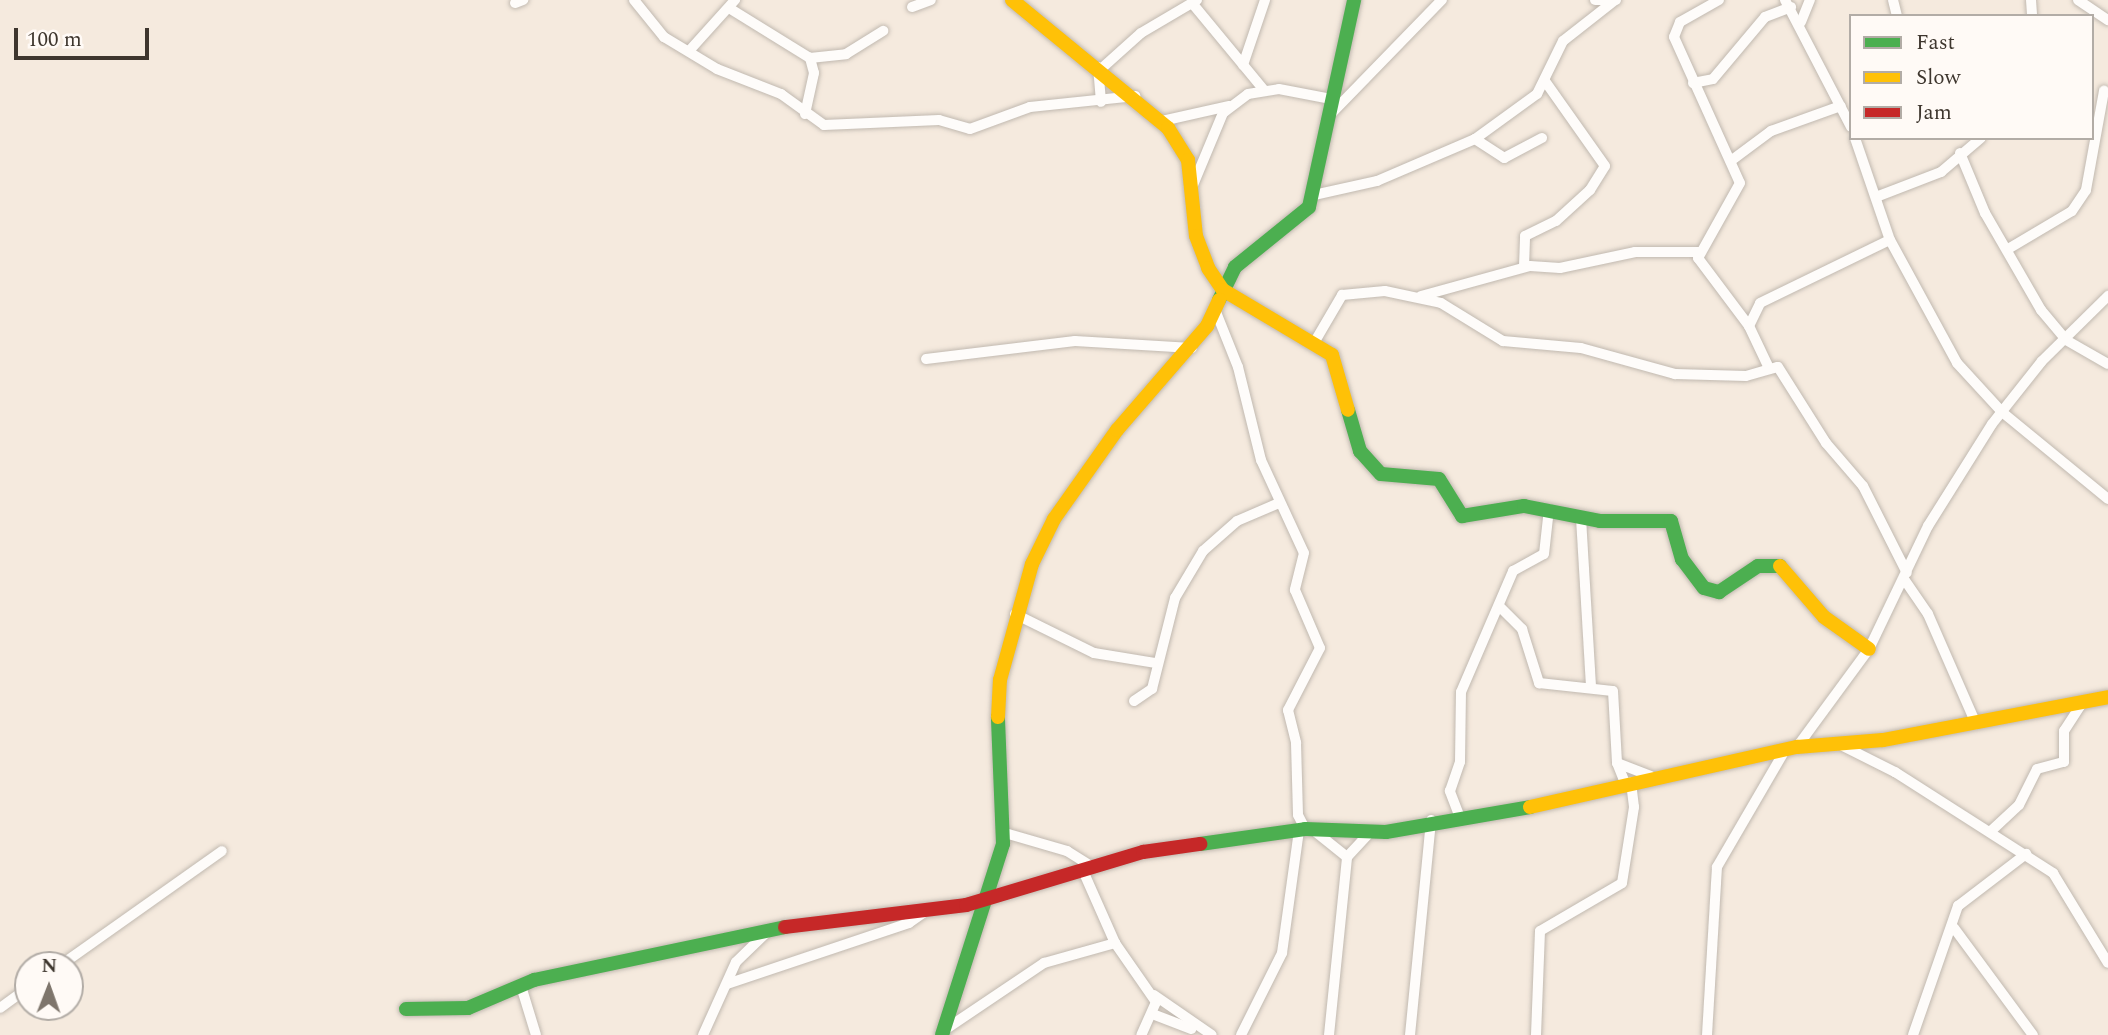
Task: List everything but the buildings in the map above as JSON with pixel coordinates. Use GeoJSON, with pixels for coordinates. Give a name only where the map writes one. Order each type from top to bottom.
{"type":"FeatureCollection","features":[{"type":"Feature","properties":{"kind":"street"},"geometry":{"type":"LineString","coordinates":[[634,0],[649,23],[689,51],[781,94],[805,114],[836,127],[939,120],[970,129],[1030,107],[1101,102],[1136,96]]}},
{"type":"Feature","properties":{"kind":"street"},"geometry":{"type":"LineString","coordinates":[[912,8],[931,0]]}},
{"type":"Feature","properties":{"kind":"street"},"geometry":{"type":"LineString","coordinates":[[1012,0],[1100,66],[1162,121],[1188,160],[1193,185],[1196,236],[1223,290],[1314,343],[1341,372],[1360,451],[1381,474],[1439,479],[1462,516],[1507,506],[1549,509],[1581,518],[1671,521],[1682,559],[1712,592],[1777,562],[1824,617],[1868,649]]}},
{"type":"Feature","properties":{"kind":"street"},"geometry":{"type":"LineString","coordinates":[[1243,65],[1265,0]]}},
{"type":"Feature","properties":{"kind":"street"},"geometry":{"type":"LineString","coordinates":[[943,1033],[1005,833],[996,735],[1015,614],[1054,519],[1117,430],[1192,348],[1216,312],[1223,290],[1235,267],[1295,222],[1314,195],[1331,99],[1354,0]]}},
{"type":"Feature","properties":{"kind":"street"},"geometry":{"type":"LineString","coordinates":[[1329,117],[1442,0]]}},
{"type":"Feature","properties":{"kind":"street"},"geometry":{"type":"LineString","coordinates":[[1595,0],[1617,0]]}},
{"type":"Feature","properties":{"kind":"street"},"geometry":{"type":"LineString","coordinates":[[1314,195],[1377,181],[1475,139],[1545,81],[1563,41],[1617,0]]}},
{"type":"Feature","properties":{"kind":"street"},"geometry":{"type":"LineString","coordinates":[[1719,0],[1676,29],[1676,47],[1732,160],[1739,191],[1699,252],[1703,267],[1749,326],[1768,366]]}},
{"type":"Feature","properties":{"kind":"street"},"geometry":{"type":"LineString","coordinates":[[1801,22],[1810,0]]}},
{"type":"Feature","properties":{"kind":"street"},"geometry":{"type":"LineString","coordinates":[[2078,0],[2108,20]]}},
{"type":"Feature","properties":{"kind":"street"},"geometry":{"type":"LineString","coordinates":[[1100,66],[1141,33],[1195,1],[1264,90]]}},
{"type":"Feature","properties":{"kind":"street"},"geometry":{"type":"LineString","coordinates":[[689,51],[732,4],[810,58],[846,54],[883,31]]}},
{"type":"Feature","properties":{"kind":"street"},"geometry":{"type":"LineString","coordinates":[[1693,83],[1713,79],[1765,17],[1788,4],[1801,22],[1849,123]]}},
{"type":"Feature","properties":{"kind":"street"},"geometry":{"type":"LineString","coordinates":[[810,58],[814,73]]}},
{"type":"Feature","properties":{"kind":"street"},"geometry":{"type":"LineString","coordinates":[[805,114],[814,73],[825,58]]}},
{"type":"Feature","properties":{"kind":"street"},"geometry":{"type":"LineString","coordinates":[[1100,66],[1101,102]]}},
{"type":"Feature","properties":{"kind":"street"},"geometry":{"type":"LineString","coordinates":[[1524,267],[1525,236],[1556,220],[1590,190],[1605,166],[1584,127],[1545,81]]}},
{"type":"Feature","properties":{"kind":"street"},"geometry":{"type":"LineString","coordinates":[[1162,121],[1231,105],[1264,90],[1331,99]]}},
{"type":"Feature","properties":{"kind":"street"},"geometry":{"type":"LineString","coordinates":[[2094,137],[2101,91]]}},
{"type":"Feature","properties":{"kind":"street"},"geometry":{"type":"LineString","coordinates":[[1193,185],[1231,105]]}},
{"type":"Feature","properties":{"kind":"street"},"geometry":{"type":"LineString","coordinates":[[1732,160],[1772,131],[1840,106]]}},
{"type":"Feature","properties":{"kind":"street"},"geometry":{"type":"LineString","coordinates":[[1475,139],[1504,158],[1542,138]]}},
{"type":"Feature","properties":{"kind":"street"},"geometry":{"type":"LineString","coordinates":[[1856,140],[1890,240],[1930,323],[1966,376],[2001,411],[2108,499]]}},
{"type":"Feature","properties":{"kind":"street"},"geometry":{"type":"LineString","coordinates":[[1957,140],[1984,213],[2008,249],[2024,284],[2066,340],[2108,364]]}},
{"type":"Feature","properties":{"kind":"street"},"geometry":{"type":"LineString","coordinates":[[1876,197],[1918,185],[1977,140]]}},
{"type":"Feature","properties":{"kind":"street"},"geometry":{"type":"LineString","coordinates":[[2008,249],[2071,211],[2086,190],[2094,140]]}},
{"type":"Feature","properties":{"kind":"street"},"geometry":{"type":"LineString","coordinates":[[1749,326],[1760,303],[1890,240]]}},
{"type":"Feature","properties":{"kind":"street"},"geometry":{"type":"LineString","coordinates":[[1314,343],[1349,291],[1421,296],[1524,267],[1560,268],[1635,252],[1699,252]]}},
{"type":"Feature","properties":{"kind":"street"},"geometry":{"type":"LineString","coordinates":[[1421,296],[1515,343],[1581,348],[1700,377],[1746,376],[1768,366],[1783,371],[1826,443],[1863,486],[1906,576],[1928,614],[1976,724]]}},
{"type":"Feature","properties":{"kind":"street"},"geometry":{"type":"LineString","coordinates":[[1707,1035],[1717,867],[1791,749],[1814,726],[1868,649],[1933,517],[2001,411],[2108,296]]}},
{"type":"Feature","properties":{"kind":"street"},"geometry":{"type":"LineString","coordinates":[[1216,312],[1279,503],[1302,542],[1304,564],[1295,590],[1320,648],[1288,710],[1296,743],[1301,827],[1282,953],[1241,1035]]}},
{"type":"Feature","properties":{"kind":"street"},"geometry":{"type":"LineString","coordinates":[[926,359],[1075,341],[1192,348]]}},
{"type":"Feature","properties":{"kind":"street"},"geometry":{"type":"LineString","coordinates":[[1134,701],[1152,689],[1156,663],[1175,598],[1203,551],[1237,521],[1279,503]]}},
{"type":"Feature","properties":{"kind":"street"},"geometry":{"type":"LineString","coordinates":[[1459,815],[1450,791],[1460,762],[1461,692],[1513,571],[1544,554],[1549,509]]}},
{"type":"Feature","properties":{"kind":"street"},"geometry":{"type":"LineString","coordinates":[[1581,518],[1591,685]]}},
{"type":"Feature","properties":{"kind":"street"},"geometry":{"type":"LineString","coordinates":[[1499,606],[1522,629],[1539,683],[1591,685],[1617,697],[1617,763],[1628,783],[1634,807],[1622,883],[1540,931],[1536,1035]]}},
{"type":"Feature","properties":{"kind":"street"},"geometry":{"type":"LineString","coordinates":[[1015,614],[1094,653],[1156,663]]}},
{"type":"Feature","properties":{"kind":"street"},"geometry":{"type":"LineString","coordinates":[[406,1009],[468,1008],[521,986],[847,915],[929,909],[984,901],[1143,852],[1301,827],[1369,832],[1459,815],[1574,800],[1651,776],[1791,749],[1884,740],[2108,697]]}},
{"type":"Feature","properties":{"kind":"street"},"geometry":{"type":"LineString","coordinates":[[1991,831],[2019,805],[2037,769],[2064,762],[2064,731],[2083,702]]}},
{"type":"Feature","properties":{"kind":"street"},"geometry":{"type":"LineString","coordinates":[[1814,726],[1832,744],[1876,761],[1991,831],[2061,880],[2108,963]]}},
{"type":"Feature","properties":{"kind":"street"},"geometry":{"type":"LineString","coordinates":[[1876,761],[1884,740]]}},
{"type":"Feature","properties":{"kind":"street"},"geometry":{"type":"LineString","coordinates":[[1617,763],[1651,776]]}},
{"type":"Feature","properties":{"kind":"street"},"geometry":{"type":"LineString","coordinates":[[1410,1035],[1431,820]]}},
{"type":"Feature","properties":{"kind":"street"},"geometry":{"type":"LineString","coordinates":[[1301,827],[1347,858]]}},
{"type":"Feature","properties":{"kind":"street"},"geometry":{"type":"LineString","coordinates":[[1329,1035],[1347,858],[1369,832]]}},
{"type":"Feature","properties":{"kind":"street"},"geometry":{"type":"LineString","coordinates":[[1005,833],[1067,850],[1089,870],[1115,943],[1153,995],[1210,1034]]}},
{"type":"Feature","properties":{"kind":"street"},"geometry":{"type":"LineString","coordinates":[[81,951],[222,851]]}},
{"type":"Feature","properties":{"kind":"street"},"geometry":{"type":"LineString","coordinates":[[1913,1035],[1966,896],[2026,854]]}},
{"type":"Feature","properties":{"kind":"street"},"geometry":{"type":"LineString","coordinates":[[727,984],[909,923],[929,909]]}},
{"type":"Feature","properties":{"kind":"street"},"geometry":{"type":"LineString","coordinates":[[1954,928],[2033,1035]]}},
{"type":"Feature","properties":{"kind":"street"},"geometry":{"type":"LineString","coordinates":[[703,1035],[745,951],[769,931]]}},
{"type":"Feature","properties":{"kind":"street"},"geometry":{"type":"LineString","coordinates":[[943,1033],[1044,963],[1115,943]]}},
{"type":"Feature","properties":{"kind":"street"},"geometry":{"type":"LineString","coordinates":[[521,986],[536,1035]]}},
{"type":"Feature","properties":{"kind":"street"},"geometry":{"type":"LineString","coordinates":[[1141,1035],[1155,1016],[1153,995]]}},
{"type":"Feature","properties":{"kind":"street"},"geometry":{"type":"LineString","coordinates":[[1155,1016],[1210,1034]]}},
{"type":"Feature","properties":{"kind":"traffic: fast"},"geometry":{"type":"LineString","coordinates":[[1219,300],[1235,267],[1309,207],[1354,0]]}},
{"type":"Feature","properties":{"kind":"traffic: fast"},"geometry":{"type":"LineString","coordinates":[[1348,410],[1360,451],[1381,474],[1439,479],[1462,516],[1524,506],[1600,521],[1671,521],[1682,559],[1704,588],[1719,592],[1758,566],[1780,566]]}},
{"type":"Feature","properties":{"kind":"traffic: fast"},"geometry":{"type":"LineString","coordinates":[[942,1035],[1003,844],[998,717]]}},
{"type":"Feature","properties":{"kind":"traffic: fast"},"geometry":{"type":"LineString","coordinates":[[1200,844],[1305,829],[1386,832],[1530,807]]}},
{"type":"Feature","properties":{"kind":"traffic: fast"},"geometry":{"type":"LineString","coordinates":[[406,1009],[468,1008],[534,980],[785,927]]}},
{"type":"Feature","properties":{"kind":"traffic: slow"},"geometry":{"type":"LineString","coordinates":[[1012,0],[1168,128],[1188,160],[1196,236],[1208,268],[1223,290],[1332,355],[1348,410]]}},
{"type":"Feature","properties":{"kind":"traffic: slow"},"geometry":{"type":"LineString","coordinates":[[998,717],[1000,680],[1032,564],[1054,519],[1117,430],[1207,326],[1219,300]]}},
{"type":"Feature","properties":{"kind":"traffic: slow"},"geometry":{"type":"LineString","coordinates":[[1780,566],[1824,617],[1869,649]]}},
{"type":"Feature","properties":{"kind":"traffic: slow"},"geometry":{"type":"LineString","coordinates":[[1530,807],[1797,747],[1883,740],[2108,697]]}},
{"type":"Feature","properties":{"kind":"traffic: jam"},"geometry":{"type":"LineString","coordinates":[[785,927],[966,905],[1143,852],[1200,844]]}}]}
